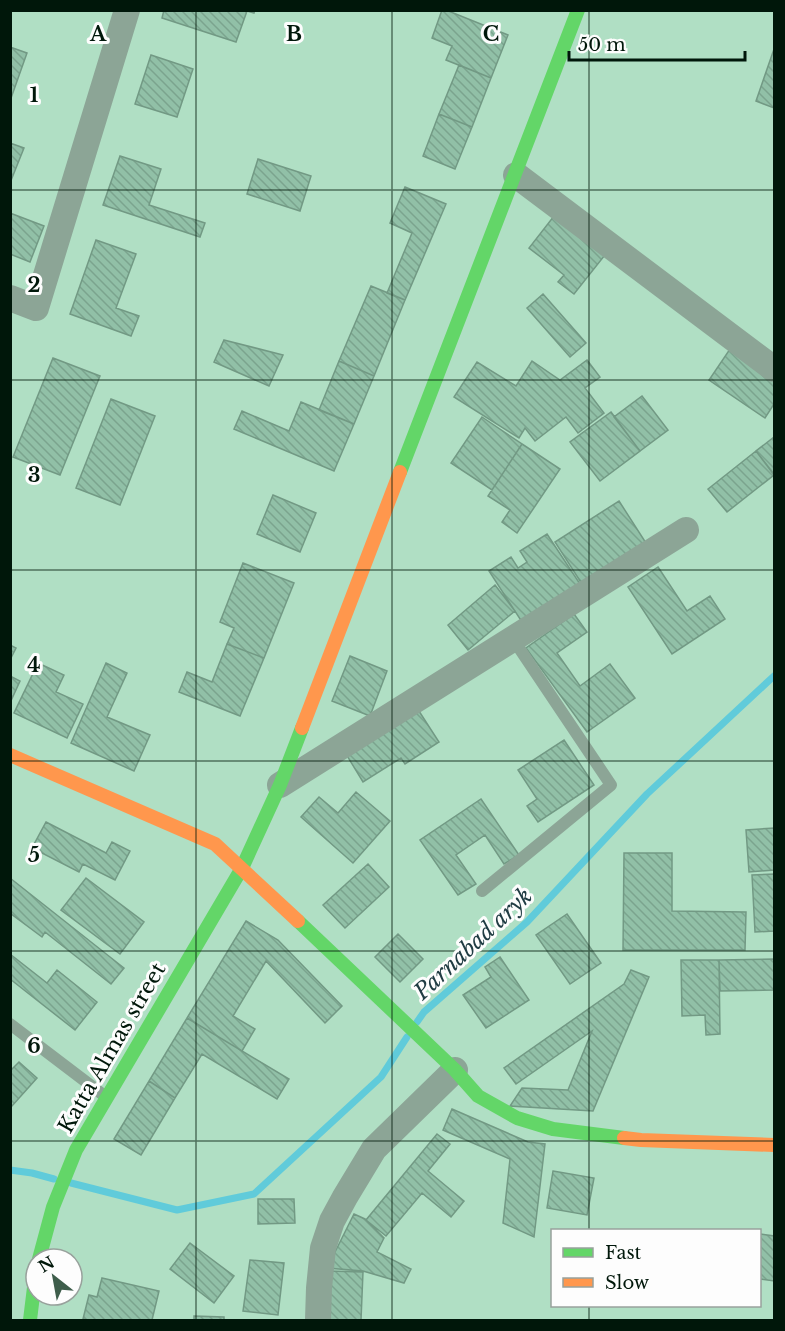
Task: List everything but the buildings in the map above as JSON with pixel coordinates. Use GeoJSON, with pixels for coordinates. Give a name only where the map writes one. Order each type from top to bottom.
{"type":"FeatureCollection","features":[{"type":"Feature","properties":{"kind":"street"},"geometry":{"type":"LineString","coordinates":[[10,298],[36,308],[127,10]]}},
{"type":"Feature","properties":{"kind":"street","name":"Katta Almas street"},"geometry":{"type":"LineString","coordinates":[[42,1247],[53,1207],[76,1150],[242,868],[280,784],[578,10]]}},
{"type":"Feature","properties":{"kind":"street"},"geometry":{"type":"LineString","coordinates":[[516,175],[774,369]]}},
{"type":"Feature","properties":{"kind":"street"},"geometry":{"type":"LineString","coordinates":[[280,784],[686,530]]}},
{"type":"Feature","properties":{"kind":"street"},"geometry":{"type":"LineString","coordinates":[[10,755],[214,844],[419,1036],[478,1096],[517,1118],[553,1129],[641,1140],[774,1145]]}},
{"type":"Feature","properties":{"kind":"street"},"geometry":{"type":"LineString","coordinates":[[318,1320],[323,1248],[332,1221],[345,1197],[374,1149],[454,1070]]}},
{"type":"Feature","properties":{"kind":"lane"},"geometry":{"type":"LineString","coordinates":[[482,891],[611,785],[513,639]]}},
{"type":"Feature","properties":{"kind":"lane"},"geometry":{"type":"LineString","coordinates":[[10,1024],[107,1098]]}},
{"type":"Feature","properties":{"kind":"waterway","name":"Parnabad aryk"},"geometry":{"type":"LineString","coordinates":[[417,1022],[424,1012],[527,922],[647,794],[774,676]]}},
{"type":"Feature","properties":{"kind":"waterway","name":"Parnabad aryk"},"geometry":{"type":"LineString","coordinates":[[71,1183],[177,1210],[254,1194],[381,1077],[407,1037]]}},
{"type":"Feature","properties":{"kind":"waterway","name":"Parnabad aryk"},"geometry":{"type":"LineString","coordinates":[[10,1170],[54,1179]]}},
{"type":"Feature","properties":{"kind":"traffic: fast"},"geometry":{"type":"LineString","coordinates":[[400,472],[578,10]]}},
{"type":"Feature","properties":{"kind":"traffic: fast"},"geometry":{"type":"LineString","coordinates":[[42,1247],[53,1207],[76,1150],[242,868],[280,785],[302,728]]}},
{"type":"Feature","properties":{"kind":"traffic: fast"},"geometry":{"type":"LineString","coordinates":[[298,921],[455,1070],[478,1096],[517,1118],[553,1129],[624,1138]]}},
{"type":"Feature","properties":{"kind":"traffic: fast"},"geometry":{"type":"LineString","coordinates":[[30,1320],[32,1307]]}},
{"type":"Feature","properties":{"kind":"traffic: slow"},"geometry":{"type":"LineString","coordinates":[[302,728],[400,472]]}},
{"type":"Feature","properties":{"kind":"traffic: slow"},"geometry":{"type":"LineString","coordinates":[[10,755],[215,844],[298,921]]}},
{"type":"Feature","properties":{"kind":"traffic: slow"},"geometry":{"type":"LineString","coordinates":[[624,1138],[774,1145]]}}]}
